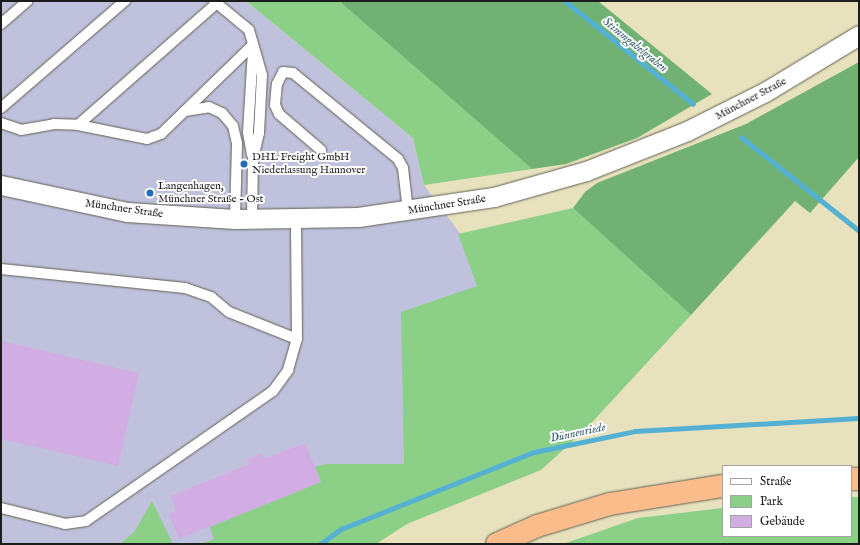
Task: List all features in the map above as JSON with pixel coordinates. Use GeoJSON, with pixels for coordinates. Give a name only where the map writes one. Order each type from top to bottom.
{"type":"FeatureCollection","features":[{"type":"Feature","properties":{"kind":"highway"},"geometry":{"type":"LineString","coordinates":[[497,544],[537,526],[610,504],[722,486]]}},
{"type":"Feature","properties":{"kind":"street","name":"Münchner Straße"},"geometry":{"type":"LineString","coordinates":[[1,185],[127,212],[244,219],[296,220],[408,211],[539,186],[647,149],[766,92],[859,35]]}},
{"type":"Feature","properties":{"kind":"lane"},"geometry":{"type":"LineString","coordinates":[[1,24],[27,1]]}},
{"type":"Feature","properties":{"kind":"lane"},"geometry":{"type":"LineString","coordinates":[[1,108],[125,1]]}},
{"type":"Feature","properties":{"kind":"lane"},"geometry":{"type":"LineString","coordinates":[[78,125],[215,2],[250,30],[253,45],[248,132],[253,159],[244,219]]}},
{"type":"Feature","properties":{"kind":"lane"},"geometry":{"type":"LineString","coordinates":[[1,123],[20,130],[54,124],[78,125],[146,139],[161,134],[253,45]]}},
{"type":"Feature","properties":{"kind":"lane"},"geometry":{"type":"LineString","coordinates":[[321,150],[279,114],[275,105],[277,84],[283,72],[293,73],[398,159],[404,168],[408,211]]}},
{"type":"Feature","properties":{"kind":"lane"},"geometry":{"type":"LineString","coordinates":[[185,110],[209,107],[222,113],[233,126],[237,144],[244,219]]}},
{"type":"Feature","properties":{"kind":"lane"},"geometry":{"type":"LineString","coordinates":[[1,508],[65,524],[86,521],[273,391],[288,370],[297,340],[296,220]]}},
{"type":"Feature","properties":{"kind":"lane"},"geometry":{"type":"LineString","coordinates":[[1,270],[185,288],[211,297],[229,312],[297,340]]}},
{"type":"Feature","properties":{"kind":"shaded area"},"geometry":{"type":"Polygon","coordinates":[[[1,1],[246,1],[413,138],[424,185],[465,240],[524,438],[325,544],[1,544],[1,1]]]}},
{"type":"Feature","properties":{"kind":"green space"},"geometry":{"type":"Polygon","coordinates":[[[246,1],[339,1],[532,169],[424,185],[413,138],[246,1]]]}},
{"type":"Feature","properties":{"kind":"green space"},"geometry":{"type":"Polygon","coordinates":[[[339,1],[598,1],[712,94],[637,138],[566,164],[532,169],[339,1]]]}},
{"type":"Feature","properties":{"kind":"green space"},"geometry":{"type":"Polygon","coordinates":[[[859,62],[859,157],[810,213],[795,201],[691,315],[573,208],[585,192],[597,183],[746,124],[859,62]]]}},
{"type":"Feature","properties":{"kind":"green space"},"geometry":{"type":"Polygon","coordinates":[[[573,208],[691,315],[583,432],[541,470],[407,524],[376,544],[200,544],[214,539],[210,527],[321,482],[315,467],[326,464],[404,464],[401,312],[477,286],[458,234],[573,208]]]}},
{"type":"Feature","properties":{"kind":"green space"},"geometry":{"type":"Polygon","coordinates":[[[852,497],[859,497],[859,544],[563,544],[638,518],[722,508],[722,537],[852,537],[852,497]]]}},
{"type":"Feature","properties":{"kind":"green space"},"geometry":{"type":"Polygon","coordinates":[[[152,501],[173,544],[120,544],[135,531],[152,501]]]}},
{"type":"Feature","properties":{"kind":"building"},"geometry":{"type":"Polygon","coordinates":[[[1,341],[139,373],[118,466],[1,439],[1,341]]]}},
{"type":"Feature","properties":{"kind":"building"},"geometry":{"type":"Polygon","coordinates":[[[305,443],[321,482],[179,539],[169,514],[176,511],[170,496],[249,464],[247,459],[261,453],[264,459],[305,443]]]}},
{"type":"Feature","properties":{"kind":"waterway","name":"Stimmgabelgraben"},"geometry":{"type":"LineString","coordinates":[[565,1],[693,104]]}},
{"type":"Feature","properties":{"kind":"waterway","name":"Stimmgabelgraben"},"geometry":{"type":"LineString","coordinates":[[741,137],[859,231]]}},
{"type":"Feature","properties":{"kind":"waterway","name":"Dünnenriede"},"geometry":{"type":"LineString","coordinates":[[320,544],[341,529],[534,452],[635,431],[859,418]]}},
{"type":"Feature","properties":{"kind":"place","name":"DHL Freight GmbH Niederlassung Hannover"},"geometry":{"type":"Point","coordinates":[244,164]}},
{"type":"Feature","properties":{"kind":"place","name":"Langenhagen, Münchner Straße - Ost"},"geometry":{"type":"Point","coordinates":[150,193]}}]}
